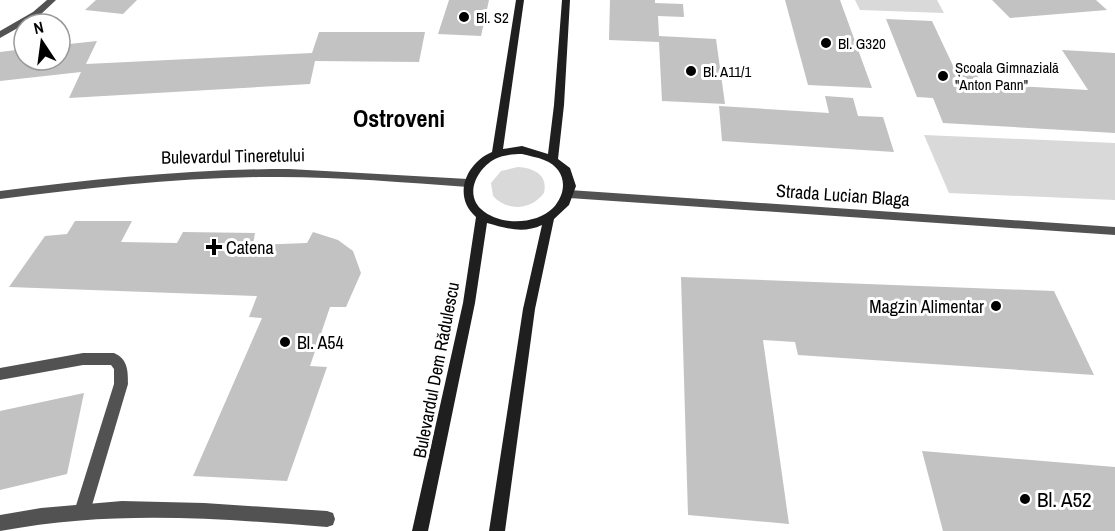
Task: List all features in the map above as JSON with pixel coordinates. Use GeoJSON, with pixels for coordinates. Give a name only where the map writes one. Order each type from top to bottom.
{"type":"FeatureCollection","features":[{"type":"Feature","properties":{"kind":"main road"},"geometry":{"type":"LineString","coordinates":[[497,154],[520,0]]}},
{"type":"Feature","properties":{"kind":"main road"},"geometry":{"type":"LineString","coordinates":[[553,158],[566,0]]}},
{"type":"Feature","properties":{"kind":"main road"},"geometry":{"type":"LineString","coordinates":[[522,150],[539,152],[553,158],[569,176],[569,194],[559,211],[549,218],[511,226],[482,216],[469,201],[468,183],[472,173],[480,164],[497,154],[522,150]]}},
{"type":"Feature","properties":{"kind":"main road","name":"Bulevardul Dem Rădulescu"},"geometry":{"type":"LineString","coordinates":[[420,531],[470,303],[482,216]]}},
{"type":"Feature","properties":{"kind":"main road"},"geometry":{"type":"LineString","coordinates":[[497,531],[529,309],[549,218]]}},
{"type":"Feature","properties":{"kind":"street"},"geometry":{"type":"LineString","coordinates":[[0,34],[36,14],[52,0]]}},
{"type":"Feature","properties":{"kind":"street","name":"Bulevardul Tineretului"},"geometry":{"type":"LineString","coordinates":[[0,195],[106,182],[264,172],[468,183]]}},
{"type":"Feature","properties":{"kind":"street","name":"Strada Lucian Blaga"},"geometry":{"type":"LineString","coordinates":[[569,194],[1115,231]]}},
{"type":"Feature","properties":{"kind":"street"},"geometry":{"type":"LineString","coordinates":[[0,374],[83,359],[114,359],[120,367],[121,384],[82,512]]}},
{"type":"Feature","properties":{"kind":"street"},"geometry":{"type":"LineString","coordinates":[[0,522],[82,512],[160,507],[327,519]]}},
{"type":"Feature","properties":{"kind":"shaded area"},"geometry":{"type":"Polygon","coordinates":[[[855,0],[937,0],[944,13],[860,10],[855,0]]]}},
{"type":"Feature","properties":{"kind":"shaded area"},"geometry":{"type":"Polygon","coordinates":[[[924,135],[1115,143],[1115,200],[949,193],[924,135]]]}},
{"type":"Feature","properties":{"kind":"shaded area"},"geometry":{"type":"Polygon","coordinates":[[[518,167],[534,171],[542,177],[545,187],[544,193],[533,203],[512,207],[493,196],[491,183],[501,171],[518,167]]]}},
{"type":"Feature","properties":{"kind":"building"},"geometry":{"type":"Polygon","coordinates":[[[96,0],[137,0],[123,14],[85,10],[96,0]]]}},
{"type":"Feature","properties":{"kind":"building","name":"Bl. S2"},"geometry":{"type":"Polygon","coordinates":[[[449,0],[489,0],[481,36],[438,34],[449,0]]]}},
{"type":"Feature","properties":{"kind":"building","name":"Bl. A11/1"},"geometry":{"type":"Polygon","coordinates":[[[610,0],[655,0],[655,3],[683,4],[684,17],[658,16],[659,36],[716,39],[725,104],[662,101],[659,42],[609,40],[610,0]]]}},
{"type":"Feature","properties":{"kind":"building","name":"Bl. G320"},"geometry":{"type":"Polygon","coordinates":[[[785,0],[840,0],[872,88],[808,85],[785,0]]]}},
{"type":"Feature","properties":{"kind":"building"},"geometry":{"type":"Polygon","coordinates":[[[992,0],[1096,0],[1107,10],[1010,18],[992,0]]]}},
{"type":"Feature","properties":{"kind":"building","name":"Școala Gimnazială \"Anton Pann\""},"geometry":{"type":"Polygon","coordinates":[[[886,19],[932,21],[956,72],[976,73],[982,84],[1088,90],[1062,50],[1115,53],[1115,133],[943,123],[933,98],[917,97],[886,19]]]}},
{"type":"Feature","properties":{"kind":"building"},"geometry":{"type":"Polygon","coordinates":[[[319,32],[425,32],[419,62],[315,61],[310,84],[69,98],[81,72],[0,81],[0,52],[12,50],[12,72],[72,72],[72,44],[97,41],[86,64],[312,53],[319,32]]]}},
{"type":"Feature","properties":{"kind":"building"},"geometry":{"type":"Polygon","coordinates":[[[825,96],[853,98],[858,116],[883,117],[894,152],[722,141],[719,106],[829,113],[825,96]]]}},
{"type":"Feature","properties":{"kind":"building","name":"Bl. A54"},"geometry":{"type":"Polygon","coordinates":[[[75,221],[132,221],[121,242],[177,243],[183,232],[255,233],[253,245],[307,243],[313,232],[338,240],[353,251],[361,273],[346,307],[330,307],[310,366],[327,367],[287,481],[193,476],[262,318],[249,317],[257,296],[9,287],[45,236],[67,234],[75,221]]]}},
{"type":"Feature","properties":{"kind":"building"},"geometry":{"type":"Polygon","coordinates":[[[681,277],[1054,291],[1094,375],[798,355],[795,342],[763,340],[789,524],[688,515],[681,277]]]}},
{"type":"Feature","properties":{"kind":"building"},"geometry":{"type":"Polygon","coordinates":[[[84,393],[67,474],[0,490],[0,411],[84,393]]]}},
{"type":"Feature","properties":{"kind":"building","name":"Bl. A52"},"geometry":{"type":"Polygon","coordinates":[[[922,451],[1115,467],[1115,531],[943,531],[922,451]]]}},
{"type":"Feature","properties":{"kind":"place","name":"Bl. S2"},"geometry":{"type":"Point","coordinates":[464,17]}},
{"type":"Feature","properties":{"kind":"place","name":"Bl. G320"},"geometry":{"type":"Point","coordinates":[826,43]}},
{"type":"Feature","properties":{"kind":"place","name":"Bl. A11/1"},"geometry":{"type":"Point","coordinates":[691,71]}},
{"type":"Feature","properties":{"kind":"place","name":"Școala Gimnazială \"Anton Pann\""},"geometry":{"type":"Point","coordinates":[943,76]}},
{"type":"Feature","properties":{"kind":"place","name":"Catena"},"geometry":{"type":"Point","coordinates":[214,247]}},
{"type":"Feature","properties":{"kind":"place","name":"Magzin Alimentar"},"geometry":{"type":"Point","coordinates":[996,306]}},
{"type":"Feature","properties":{"kind":"place","name":"Bl. A54"},"geometry":{"type":"Point","coordinates":[285,342]}},
{"type":"Feature","properties":{"kind":"place","name":"Bl. A52"},"geometry":{"type":"Point","coordinates":[1025,499]}},
{"type":"Feature","properties":{"kind":"district","name":"Ostroveni"},"geometry":{"type":"Point","coordinates":[399,118]}}]}
